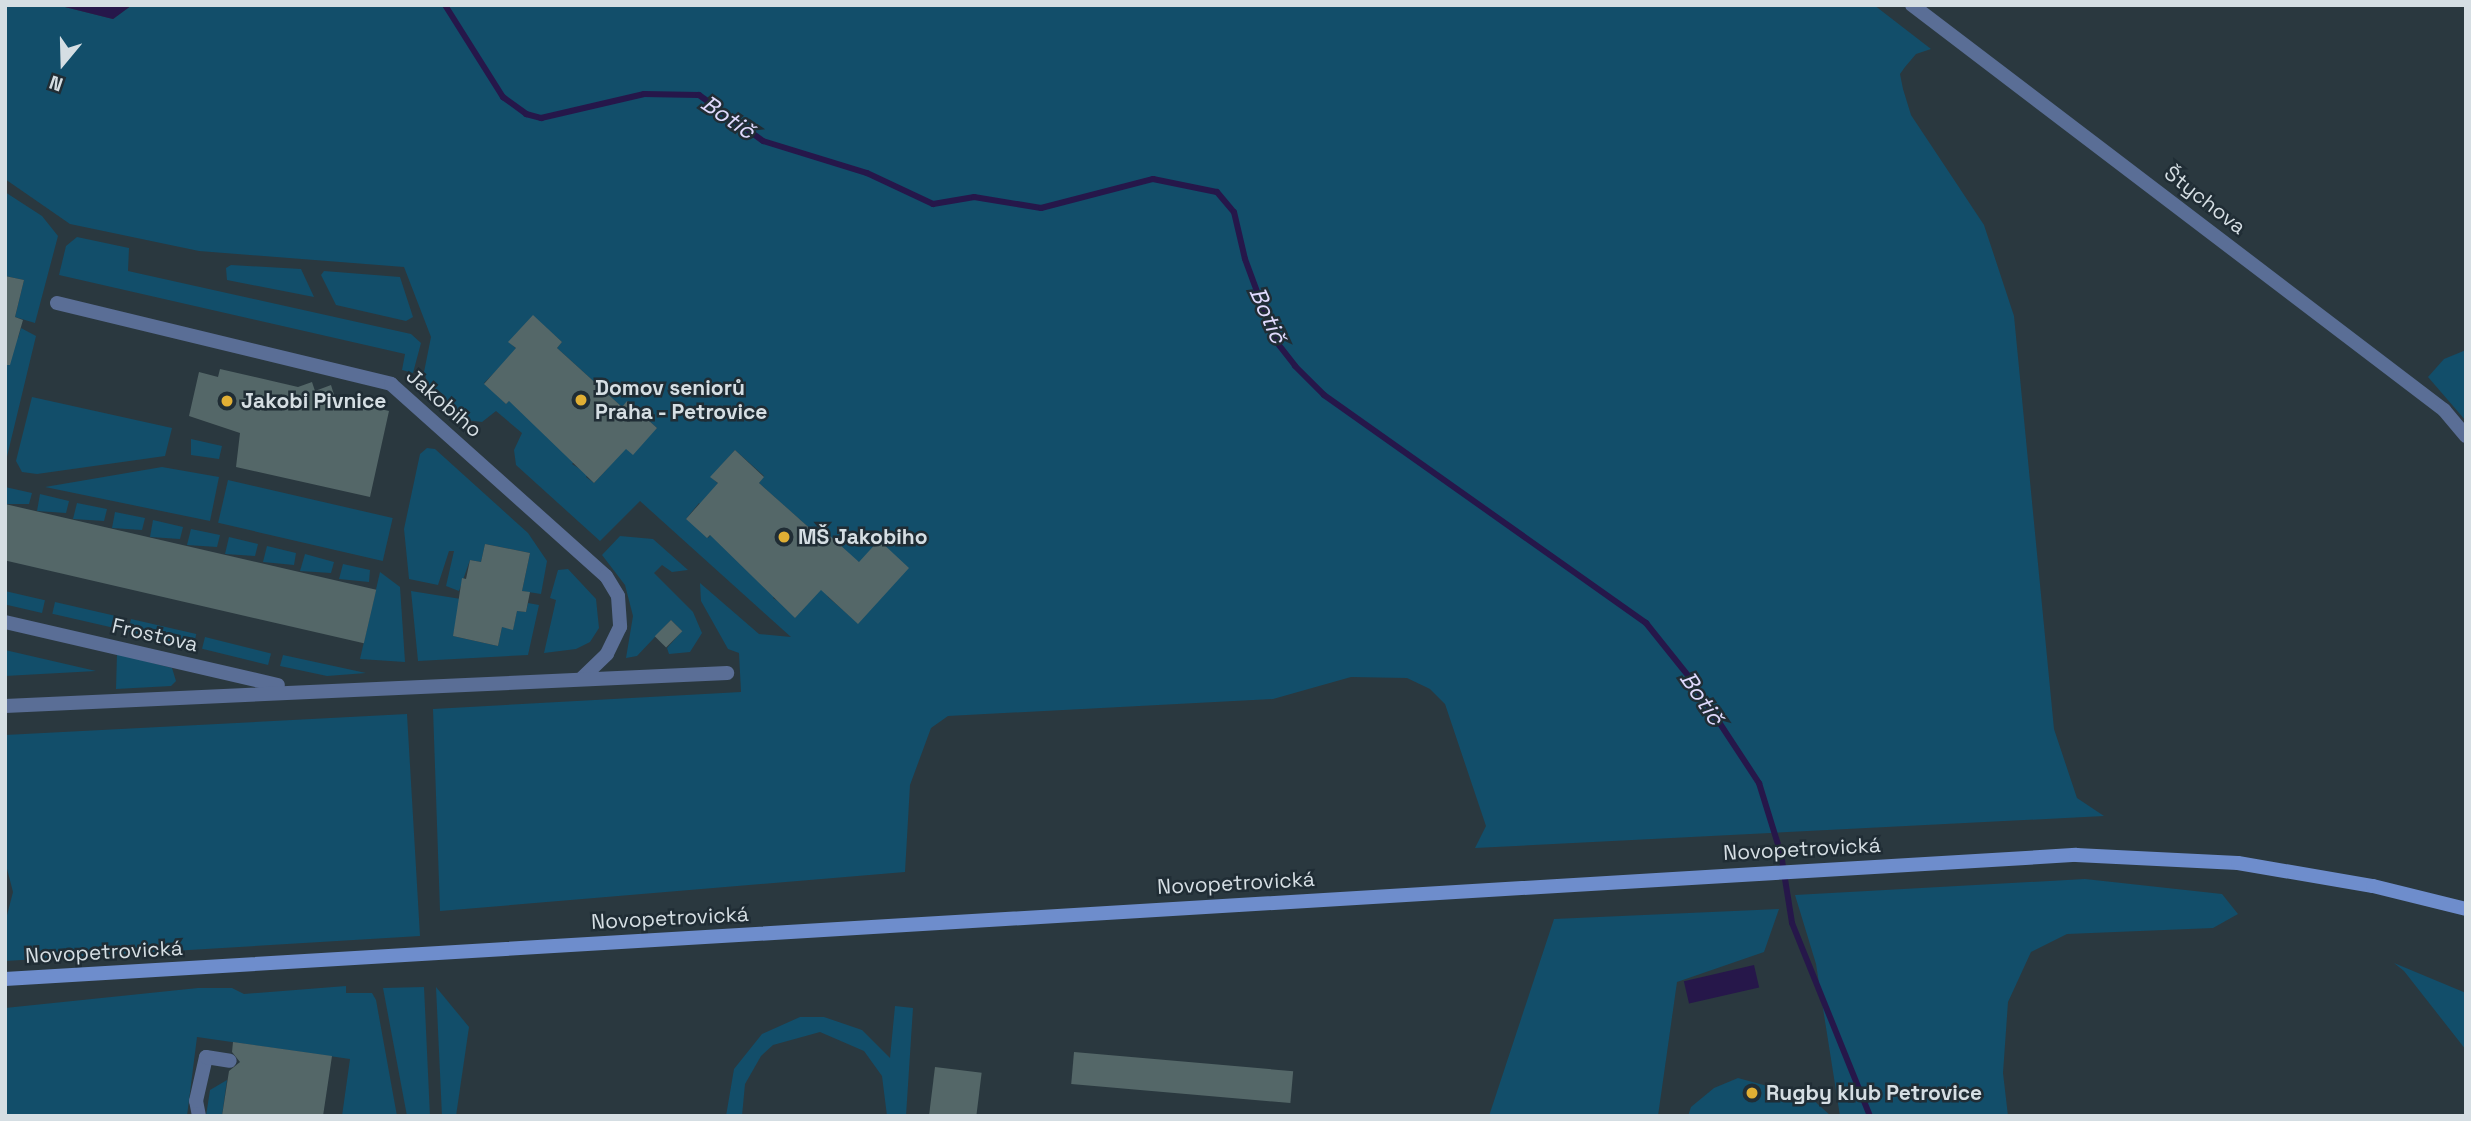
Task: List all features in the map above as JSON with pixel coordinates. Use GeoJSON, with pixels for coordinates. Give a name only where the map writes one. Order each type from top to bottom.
{"type":"FeatureCollection","features":[{"type":"Feature","properties":{"kind":"main road","name":"Novopetrovická"},"geometry":{"type":"LineString","coordinates":[[5,979],[1871,865],[2076,855],[2238,863],[2373,886],[2466,909]]}},
{"type":"Feature","properties":{"kind":"street","name":"Štychova"},"geometry":{"type":"LineString","coordinates":[[1912,5],[2444,410],[2466,436]]}},
{"type":"Feature","properties":{"kind":"street","name":"Jakobiho"},"geometry":{"type":"LineString","coordinates":[[57,303],[391,384],[606,576],[618,596],[620,627],[607,654],[582,678]]}},
{"type":"Feature","properties":{"kind":"street","name":"Frostova"},"geometry":{"type":"LineString","coordinates":[[5,622],[296,689]]}},
{"type":"Feature","properties":{"kind":"street"},"geometry":{"type":"LineString","coordinates":[[5,706],[296,689],[727,673]]}},
{"type":"Feature","properties":{"kind":"street"},"geometry":{"type":"LineString","coordinates":[[199,1116],[196,1101],[206,1057],[230,1061]]}},
{"type":"Feature","properties":{"kind":"shaded area"},"geometry":{"type":"Polygon","coordinates":[[[5,5],[57,5],[113,19],[132,5],[1874,5],[1931,49],[1916,54],[1900,74],[1911,115],[1984,225],[2014,316],[2054,729],[2077,798],[2104,816],[1475,848],[1486,826],[1445,704],[1430,689],[1407,678],[1351,677],[1273,699],[948,716],[931,728],[910,785],[905,872],[440,911],[433,709],[741,692],[739,653],[728,649],[701,601],[700,583],[759,634],[791,637],[640,501],[600,541],[516,465],[514,450],[522,433],[496,411],[482,422],[466,420],[428,385],[424,372],[431,337],[404,267],[199,251],[70,224],[5,179],[5,5]],[[533,316],[509,342],[523,355],[505,375],[498,369],[484,383],[506,404],[537,369],[604,429],[572,464],[588,474],[586,477],[594,483],[608,468],[601,462],[657,428],[628,401],[622,407],[557,348],[562,342],[533,316]],[[735,450],[711,477],[725,490],[707,510],[699,503],[686,519],[696,523],[708,538],[739,504],[805,562],[773,598],[790,608],[795,618],[820,576],[828,597],[858,623],[859,562],[824,541],[780,502],[759,483],[764,476],[735,450]]]}},
{"type":"Feature","properties":{"kind":"shaded area"},"geometry":{"type":"Polygon","coordinates":[[[57,5],[132,5],[113,19],[57,5]]]}},
{"type":"Feature","properties":{"kind":"shaded area"},"geometry":{"type":"Polygon","coordinates":[[[5,192],[42,216],[58,236],[35,323],[15,317],[24,280],[5,276],[5,192]]]}},
{"type":"Feature","properties":{"kind":"shaded area"},"geometry":{"type":"Polygon","coordinates":[[[77,237],[129,248],[128,271],[411,334],[421,343],[413,373],[402,370],[405,354],[59,275],[66,246],[77,237]]]}},
{"type":"Feature","properties":{"kind":"shaded area"},"geometry":{"type":"Polygon","coordinates":[[[231,265],[301,269],[314,297],[227,280],[226,268],[231,265]]]}},
{"type":"Feature","properties":{"kind":"shaded area"},"geometry":{"type":"Polygon","coordinates":[[[324,271],[400,277],[413,317],[406,321],[336,305],[321,275],[324,271]]]}},
{"type":"Feature","properties":{"kind":"shaded area"},"geometry":{"type":"Polygon","coordinates":[[[21,328],[36,336],[5,465],[5,356],[10,337],[18,338],[21,328]]]}},
{"type":"Feature","properties":{"kind":"shaded area"},"geometry":{"type":"Polygon","coordinates":[[[2466,350],[2466,421],[2428,377],[2444,359],[2466,350]]]}},
{"type":"Feature","properties":{"kind":"shaded area"},"geometry":{"type":"Polygon","coordinates":[[[32,397],[172,428],[165,456],[37,474],[22,472],[16,461],[32,397]]]}},
{"type":"Feature","properties":{"kind":"shaded area"},"geometry":{"type":"Polygon","coordinates":[[[191,439],[222,446],[219,459],[191,455],[191,439]]]}},
{"type":"Feature","properties":{"kind":"shaded area"},"geometry":{"type":"Polygon","coordinates":[[[427,448],[435,449],[528,533],[547,561],[541,594],[522,591],[530,553],[485,544],[481,562],[470,560],[459,591],[446,586],[454,551],[449,551],[438,585],[409,579],[404,529],[420,454],[427,448]]]}},
{"type":"Feature","properties":{"kind":"shaded area"},"geometry":{"type":"Polygon","coordinates":[[[162,467],[219,477],[210,521],[45,487],[162,467]]]}},
{"type":"Feature","properties":{"kind":"shaded area"},"geometry":{"type":"Polygon","coordinates":[[[228,480],[393,518],[383,561],[218,523],[228,480]]]}},
{"type":"Feature","properties":{"kind":"shaded area"},"geometry":{"type":"Polygon","coordinates":[[[5,487],[32,493],[29,504],[5,504],[5,487]]]}},
{"type":"Feature","properties":{"kind":"shaded area"},"geometry":{"type":"Polygon","coordinates":[[[40,494],[69,501],[66,513],[37,511],[40,494]]]}},
{"type":"Feature","properties":{"kind":"shaded area"},"geometry":{"type":"Polygon","coordinates":[[[77,503],[107,509],[104,521],[73,519],[77,503]]]}},
{"type":"Feature","properties":{"kind":"shaded area"},"geometry":{"type":"Polygon","coordinates":[[[115,512],[145,518],[142,530],[112,528],[115,512]]]}},
{"type":"Feature","properties":{"kind":"shaded area"},"geometry":{"type":"Polygon","coordinates":[[[153,520],[183,527],[180,539],[150,537],[153,520]]]}},
{"type":"Feature","properties":{"kind":"shaded area"},"geometry":{"type":"Polygon","coordinates":[[[191,529],[220,535],[217,547],[187,545],[191,529]]]}},
{"type":"Feature","properties":{"kind":"shaded area"},"geometry":{"type":"Polygon","coordinates":[[[620,536],[653,539],[688,570],[672,572],[662,565],[654,573],[693,612],[702,633],[690,652],[669,654],[667,648],[682,631],[671,620],[637,656],[626,658],[633,616],[625,585],[602,555],[620,536]]]}},
{"type":"Feature","properties":{"kind":"shaded area"},"geometry":{"type":"Polygon","coordinates":[[[229,537],[258,544],[255,556],[225,554],[229,537]]]}},
{"type":"Feature","properties":{"kind":"shaded area"},"geometry":{"type":"Polygon","coordinates":[[[267,546],[296,553],[294,565],[263,562],[267,546]]]}},
{"type":"Feature","properties":{"kind":"shaded area"},"geometry":{"type":"Polygon","coordinates":[[[305,554],[334,562],[331,573],[300,571],[305,554]]]}},
{"type":"Feature","properties":{"kind":"shaded area"},"geometry":{"type":"Polygon","coordinates":[[[343,564],[370,570],[369,582],[339,579],[343,564]]]}},
{"type":"Feature","properties":{"kind":"shaded area"},"geometry":{"type":"Polygon","coordinates":[[[568,569],[596,599],[599,628],[590,642],[576,649],[544,653],[556,600],[550,598],[558,570],[568,569]]]}},
{"type":"Feature","properties":{"kind":"shaded area"},"geometry":{"type":"Polygon","coordinates":[[[380,572],[400,587],[405,662],[360,659],[380,572]]]}},
{"type":"Feature","properties":{"kind":"shaded area"},"geometry":{"type":"Polygon","coordinates":[[[5,591],[45,600],[42,613],[5,604],[5,591]]]}},
{"type":"Feature","properties":{"kind":"shaded area"},"geometry":{"type":"Polygon","coordinates":[[[411,591],[461,599],[453,636],[498,646],[502,627],[513,629],[517,611],[526,612],[528,603],[539,605],[528,655],[418,661],[411,591]]]}},
{"type":"Feature","properties":{"kind":"shaded area"},"geometry":{"type":"Polygon","coordinates":[[[55,602],[120,617],[118,629],[52,614],[55,602]]]}},
{"type":"Feature","properties":{"kind":"shaded area"},"geometry":{"type":"Polygon","coordinates":[[[131,619],[196,634],[193,647],[128,632],[131,619]]]}},
{"type":"Feature","properties":{"kind":"shaded area"},"geometry":{"type":"Polygon","coordinates":[[[205,637],[271,653],[268,665],[202,649],[205,637]]]}},
{"type":"Feature","properties":{"kind":"shaded area"},"geometry":{"type":"Polygon","coordinates":[[[5,650],[96,671],[5,676],[5,650]]]}},
{"type":"Feature","properties":{"kind":"shaded area"},"geometry":{"type":"Polygon","coordinates":[[[117,654],[172,668],[176,681],[171,686],[116,689],[117,654]]]}},
{"type":"Feature","properties":{"kind":"shaded area"},"geometry":{"type":"Polygon","coordinates":[[[283,655],[366,673],[327,676],[280,666],[283,655]]]}},
{"type":"Feature","properties":{"kind":"shaded area"},"geometry":{"type":"Polygon","coordinates":[[[407,714],[420,936],[5,961],[5,923],[13,892],[5,861],[5,735],[407,714]]]}},
{"type":"Feature","properties":{"kind":"shaded area"},"geometry":{"type":"Polygon","coordinates":[[[2085,879],[2222,894],[2238,914],[2213,928],[2067,934],[2031,952],[2008,1002],[2003,1073],[2008,1116],[1840,1116],[1816,964],[1795,895],[2085,879]]]}},
{"type":"Feature","properties":{"kind":"shaded area"},"geometry":{"type":"Polygon","coordinates":[[[1779,909],[1764,952],[1677,982],[1658,1116],[1489,1116],[1554,919],[1779,909]]]}},
{"type":"Feature","properties":{"kind":"shaded area"},"geometry":{"type":"Polygon","coordinates":[[[2394,963],[2466,993],[2466,1050],[2404,971],[2394,963]]]}},
{"type":"Feature","properties":{"kind":"shaded area"},"geometry":{"type":"Polygon","coordinates":[[[1754,965],[1759,987],[1689,1004],[1684,981],[1754,965]]]}},
{"type":"Feature","properties":{"kind":"shaded area"},"geometry":{"type":"Polygon","coordinates":[[[346,986],[346,993],[372,993],[376,1000],[397,1116],[342,1116],[350,1059],[197,1037],[187,1116],[5,1116],[5,1008],[198,988],[232,988],[244,994],[346,986]]]}},
{"type":"Feature","properties":{"kind":"shaded area"},"geometry":{"type":"Polygon","coordinates":[[[424,987],[430,1116],[407,1116],[383,988],[424,987]]]}},
{"type":"Feature","properties":{"kind":"shaded area"},"geometry":{"type":"Polygon","coordinates":[[[436,987],[469,1027],[456,1116],[442,1116],[436,987]]]}},
{"type":"Feature","properties":{"kind":"shaded area"},"geometry":{"type":"Polygon","coordinates":[[[895,1006],[913,1008],[906,1116],[887,1116],[882,1076],[864,1051],[820,1032],[773,1045],[761,1056],[745,1084],[742,1116],[726,1116],[734,1069],[762,1034],[800,1017],[824,1017],[862,1030],[890,1058],[895,1006]]]}},
{"type":"Feature","properties":{"kind":"shaded area","name":"Rugby klub Petrovice"},"geometry":{"type":"Polygon","coordinates":[[[1738,1078],[1811,1098],[1831,1116],[1688,1116],[1691,1107],[1714,1088],[1738,1078]]]}},
{"type":"Feature","properties":{"kind":"shaded area"},"geometry":{"type":"Polygon","coordinates":[[[227,1080],[222,1116],[206,1116],[210,1090],[227,1080]]]}},
{"type":"Feature","properties":{"kind":"building"},"geometry":{"type":"Polygon","coordinates":[[[5,276],[24,280],[15,317],[23,320],[10,365],[5,365],[5,276]]]}},
{"type":"Feature","properties":{"kind":"building","name":"Domov seniorů Praha - Petrovice"},"geometry":{"type":"Polygon","coordinates":[[[533,315],[562,342],[557,348],[622,407],[627,401],[657,428],[633,455],[626,449],[594,483],[509,401],[506,404],[484,384],[516,348],[508,342],[533,315]]]}},
{"type":"Feature","properties":{"kind":"building"},"geometry":{"type":"Polygon","coordinates":[[[220,369],[298,387],[312,382],[315,391],[331,385],[335,398],[389,411],[370,497],[236,467],[240,433],[189,416],[199,372],[218,377],[220,369]]]}},
{"type":"Feature","properties":{"kind":"building","name":"MŠ Jakobiho"},"geometry":{"type":"Polygon","coordinates":[[[735,450],[764,477],[759,483],[824,541],[829,535],[859,562],[879,540],[909,568],[858,624],[821,590],[795,618],[710,535],[707,538],[686,519],[718,483],[710,477],[735,450]]]}},
{"type":"Feature","properties":{"kind":"building"},"geometry":{"type":"Polygon","coordinates":[[[5,504],[376,590],[364,643],[5,560],[5,504]]]}},
{"type":"Feature","properties":{"kind":"building"},"geometry":{"type":"Polygon","coordinates":[[[485,544],[530,553],[522,591],[530,592],[526,612],[517,611],[513,630],[502,627],[498,646],[453,636],[462,578],[466,579],[470,560],[481,562],[485,544]]]}},
{"type":"Feature","properties":{"kind":"building"},"geometry":{"type":"Polygon","coordinates":[[[671,620],[682,631],[666,648],[655,636],[671,620]]]}},
{"type":"Feature","properties":{"kind":"building"},"geometry":{"type":"Polygon","coordinates":[[[233,1042],[332,1056],[323,1116],[222,1116],[229,1071],[240,1062],[232,1052],[233,1042]]]}},
{"type":"Feature","properties":{"kind":"building"},"geometry":{"type":"Polygon","coordinates":[[[1074,1052],[1293,1071],[1290,1103],[1071,1084],[1074,1052]]]}},
{"type":"Feature","properties":{"kind":"building"},"geometry":{"type":"Polygon","coordinates":[[[935,1067],[982,1073],[976,1116],[929,1116],[935,1067]]]}},
{"type":"Feature","properties":{"kind":"waterway","name":"Botič"},"geometry":{"type":"LineString","coordinates":[[445,5],[503,97],[526,114],[541,118],[644,94],[699,95],[763,141],[867,173],[933,204],[974,197],[1041,208],[1153,179],[1217,192],[1234,212],[1245,259],[1275,340],[1295,366],[1324,395],[1646,623],[1690,678],[1759,783],[1781,854],[1792,923],[1870,1116]]}},
{"type":"Feature","properties":{"kind":"place","name":"Domov seniorů Praha - Petrovice"},"geometry":{"type":"Point","coordinates":[581,400]}},
{"type":"Feature","properties":{"kind":"place","name":"Jakobi Pivnice"},"geometry":{"type":"Point","coordinates":[227,401]}},
{"type":"Feature","properties":{"kind":"place","name":"MŠ Jakobiho"},"geometry":{"type":"Point","coordinates":[784,537]}},
{"type":"Feature","properties":{"kind":"place","name":"Rugby klub Petrovice"},"geometry":{"type":"Point","coordinates":[1752,1093]}}]}
